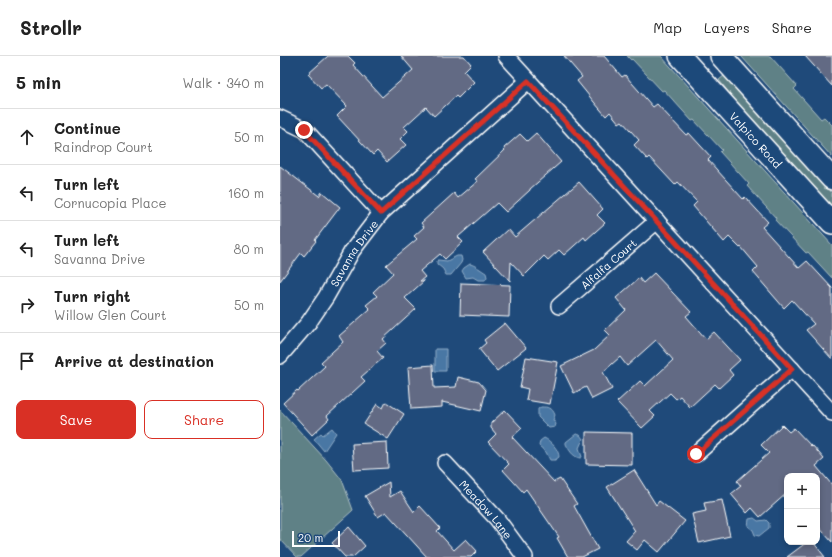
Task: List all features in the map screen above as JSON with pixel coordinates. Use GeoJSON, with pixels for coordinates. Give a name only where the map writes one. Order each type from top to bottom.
{"type":"FeatureCollection","features":[{"type":"Feature","properties":{"kind":"main road","name":"Valpico Road"},"geometry":{"type":"LineString","coordinates":[[680,56],[832,223]]}},
{"type":"Feature","properties":{"kind":"main road"},"geometry":{"type":"LineString","coordinates":[[720,56],[832,179]]}},
{"type":"Feature","properties":{"kind":"street"},"geometry":{"type":"LineString","coordinates":[[506,56],[832,413]]}},
{"type":"Feature","properties":{"kind":"street","name":"Savanna Drive"},"geometry":{"type":"LineString","coordinates":[[280,356],[309,322],[326,297],[352,251],[381,213],[528,81]]}},
{"type":"Feature","properties":{"kind":"street"},"geometry":{"type":"LineString","coordinates":[[280,118],[304,130],[381,213]]}},
{"type":"Feature","properties":{"kind":"street","name":"Alfalfa Court"},"geometry":{"type":"LineString","coordinates":[[559,306],[657,221]]}},
{"type":"Feature","properties":{"kind":"street"},"geometry":{"type":"LineString","coordinates":[[696,454],[792,369]]}},
{"type":"Feature","properties":{"kind":"street","name":"Meadow Lane"},"geometry":{"type":"LineString","coordinates":[[445,463],[497,519],[525,557]]}},
{"type":"Feature","properties":{"kind":"green space"},"geometry":{"type":"Polygon","coordinates":[[[627,56],[661,56],[832,245],[832,278],[775,220],[776,218],[747,186],[749,184],[720,152],[722,150],[694,120],[692,121],[664,90],[662,91],[632,59],[631,60],[627,56]]]}},
{"type":"Feature","properties":{"kind":"green space"},"geometry":{"type":"Polygon","coordinates":[[[741,56],[770,56],[797,86],[794,89],[821,119],[824,117],[832,125],[832,157],[741,56]]]}},
{"type":"Feature","properties":{"kind":"green space"},"geometry":{"type":"Polygon","coordinates":[[[725,75],[832,193],[832,210],[743,111],[719,80],[725,75]]]}},
{"type":"Feature","properties":{"kind":"green space"},"geometry":{"type":"Polygon","coordinates":[[[280,410],[326,460],[342,480],[353,510],[301,557],[297,557],[280,539],[280,410]]]}},
{"type":"Feature","properties":{"kind":"water"},"geometry":{"type":"Polygon","coordinates":[[[457,256],[461,256],[461,263],[451,275],[446,275],[443,269],[437,264],[437,261],[447,261],[457,256]]]}},
{"type":"Feature","properties":{"kind":"water"},"geometry":{"type":"Polygon","coordinates":[[[470,264],[486,273],[487,277],[485,280],[478,280],[473,277],[466,278],[462,271],[470,264]]]}},
{"type":"Feature","properties":{"kind":"water"},"geometry":{"type":"Polygon","coordinates":[[[435,349],[446,349],[446,371],[435,371],[435,349]]]}},
{"type":"Feature","properties":{"kind":"water"},"geometry":{"type":"Polygon","coordinates":[[[541,407],[548,407],[553,410],[555,415],[553,420],[556,424],[555,427],[549,428],[538,417],[538,409],[541,407]]]}},
{"type":"Feature","properties":{"kind":"water"},"geometry":{"type":"Polygon","coordinates":[[[332,428],[336,433],[324,451],[314,439],[321,433],[323,435],[332,428]]]}},
{"type":"Feature","properties":{"kind":"water"},"geometry":{"type":"Polygon","coordinates":[[[576,434],[580,435],[583,439],[579,448],[582,457],[580,458],[573,455],[566,444],[566,442],[576,434]]]}},
{"type":"Feature","properties":{"kind":"water"},"geometry":{"type":"Polygon","coordinates":[[[544,438],[552,443],[559,454],[559,457],[555,460],[550,460],[546,452],[539,446],[540,441],[544,438]]]}},
{"type":"Feature","properties":{"kind":"water"},"geometry":{"type":"Polygon","coordinates":[[[754,518],[758,521],[766,520],[769,523],[769,528],[759,536],[755,535],[753,530],[748,526],[749,519],[754,518]]]}},
{"type":"Feature","properties":{"kind":"building"},"geometry":{"type":"Polygon","coordinates":[[[328,56],[348,56],[355,63],[353,65],[382,97],[413,70],[401,56],[464,56],[471,64],[464,71],[474,82],[458,98],[456,96],[434,116],[426,107],[404,127],[408,131],[400,139],[406,145],[387,162],[377,151],[373,155],[337,116],[347,106],[326,84],[321,88],[308,74],[328,56]]]}},
{"type":"Feature","properties":{"kind":"building"},"geometry":{"type":"Polygon","coordinates":[[[564,56],[604,56],[622,77],[625,75],[653,107],[657,104],[686,135],[689,133],[711,157],[708,160],[743,199],[745,197],[768,222],[762,227],[799,268],[807,261],[832,288],[832,359],[806,330],[814,324],[792,300],[784,308],[753,272],[758,267],[741,247],[740,248],[729,237],[724,242],[693,206],[697,202],[678,182],[675,185],[649,157],[647,159],[634,145],[639,140],[622,121],[619,123],[610,112],[606,116],[577,81],[582,77],[564,56]]]}},
{"type":"Feature","properties":{"kind":"building"},"geometry":{"type":"Polygon","coordinates":[[[805,56],[832,56],[832,86],[805,56]]]}},
{"type":"Feature","properties":{"kind":"building"},"geometry":{"type":"Polygon","coordinates":[[[536,133],[561,162],[506,212],[497,203],[458,237],[463,242],[445,259],[440,254],[420,271],[425,277],[420,281],[424,281],[405,298],[416,309],[383,339],[386,343],[377,351],[383,358],[361,377],[365,381],[327,416],[329,419],[312,435],[283,403],[325,366],[321,362],[343,342],[339,336],[370,309],[366,305],[377,296],[373,292],[393,273],[386,265],[417,239],[414,236],[424,227],[421,223],[454,193],[458,198],[478,181],[475,179],[505,150],[504,148],[520,134],[527,141],[536,133]]]}},
{"type":"Feature","properties":{"kind":"building"},"geometry":{"type":"Polygon","coordinates":[[[280,166],[319,196],[322,192],[340,207],[304,256],[301,253],[280,281],[280,166]]]}},
{"type":"Feature","properties":{"kind":"building"},"geometry":{"type":"Polygon","coordinates":[[[579,182],[603,209],[597,215],[605,223],[586,240],[584,237],[564,255],[559,250],[548,260],[544,256],[524,276],[511,262],[510,281],[483,252],[508,229],[515,237],[579,182]]]}},
{"type":"Feature","properties":{"kind":"building"},"geometry":{"type":"Polygon","coordinates":[[[654,273],[691,312],[686,316],[706,339],[714,332],[740,360],[729,370],[733,375],[719,388],[715,384],[690,407],[680,396],[676,399],[670,393],[650,411],[655,416],[642,428],[617,402],[640,381],[645,386],[673,360],[656,340],[627,366],[620,357],[603,372],[612,389],[592,399],[586,387],[574,393],[561,366],[594,350],[610,335],[605,330],[626,310],[616,298],[639,278],[643,283],[654,273]]]}},
{"type":"Feature","properties":{"kind":"building"},"geometry":{"type":"Polygon","coordinates":[[[461,283],[510,285],[509,317],[460,315],[461,283]]]}},
{"type":"Feature","properties":{"kind":"building"},"geometry":{"type":"Polygon","coordinates":[[[505,323],[526,348],[497,371],[479,349],[486,343],[484,340],[505,323]]]}},
{"type":"Feature","properties":{"kind":"building"},"geometry":{"type":"Polygon","coordinates":[[[526,357],[558,362],[550,404],[526,400],[528,389],[520,387],[526,357]]]}},
{"type":"Feature","properties":{"kind":"building"},"geometry":{"type":"Polygon","coordinates":[[[433,365],[434,388],[456,387],[458,377],[479,382],[486,390],[481,411],[442,402],[442,407],[411,409],[408,367],[433,365]]]}},
{"type":"Feature","properties":{"kind":"building"},"geometry":{"type":"Polygon","coordinates":[[[386,402],[404,414],[388,439],[364,424],[377,404],[383,408],[386,402]]]}},
{"type":"Feature","properties":{"kind":"building"},"geometry":{"type":"Polygon","coordinates":[[[505,410],[522,428],[512,437],[554,482],[560,479],[577,504],[574,506],[598,549],[582,557],[568,557],[557,538],[559,537],[526,489],[523,492],[503,470],[509,464],[488,442],[496,434],[491,428],[491,423],[505,410]]]}},
{"type":"Feature","properties":{"kind":"building"},"geometry":{"type":"Polygon","coordinates":[[[782,425],[789,432],[794,428],[824,459],[816,466],[832,485],[832,542],[820,528],[820,473],[784,473],[784,496],[760,517],[752,508],[747,513],[731,494],[741,486],[737,481],[769,453],[761,445],[782,425]]]}},
{"type":"Feature","properties":{"kind":"building"},"geometry":{"type":"Polygon","coordinates":[[[586,432],[632,433],[632,465],[586,464],[586,432]]]}},
{"type":"Feature","properties":{"kind":"building"},"geometry":{"type":"Polygon","coordinates":[[[387,442],[388,468],[354,470],[352,444],[387,442]]]}},
{"type":"Feature","properties":{"kind":"building"},"geometry":{"type":"Polygon","coordinates":[[[634,470],[656,505],[659,501],[685,521],[659,552],[645,540],[637,550],[626,541],[635,531],[607,487],[634,470]]]}},
{"type":"Feature","properties":{"kind":"building"},"geometry":{"type":"Polygon","coordinates":[[[389,482],[390,497],[400,491],[414,512],[420,506],[440,528],[437,531],[454,550],[466,539],[477,551],[471,557],[427,557],[386,512],[378,517],[365,496],[389,482]]]}},
{"type":"Feature","properties":{"kind":"building"},"geometry":{"type":"Polygon","coordinates":[[[722,500],[730,536],[699,543],[692,514],[706,511],[704,503],[722,500]]]}},
{"type":"Feature","properties":{"kind":"building"},"geometry":{"type":"Polygon","coordinates":[[[349,527],[365,546],[353,557],[345,557],[332,543],[349,527]]]}},
{"type":"Feature","properties":{"kind":"building"},"geometry":{"type":"Polygon","coordinates":[[[803,545],[815,545],[825,557],[787,557],[803,545]]]}},
{"type":"Feature","properties":{"kind":"route"},"geometry":{"type":"LineString","coordinates":[[304,130],[381,213],[528,81],[792,369],[696,454]]}}]}
